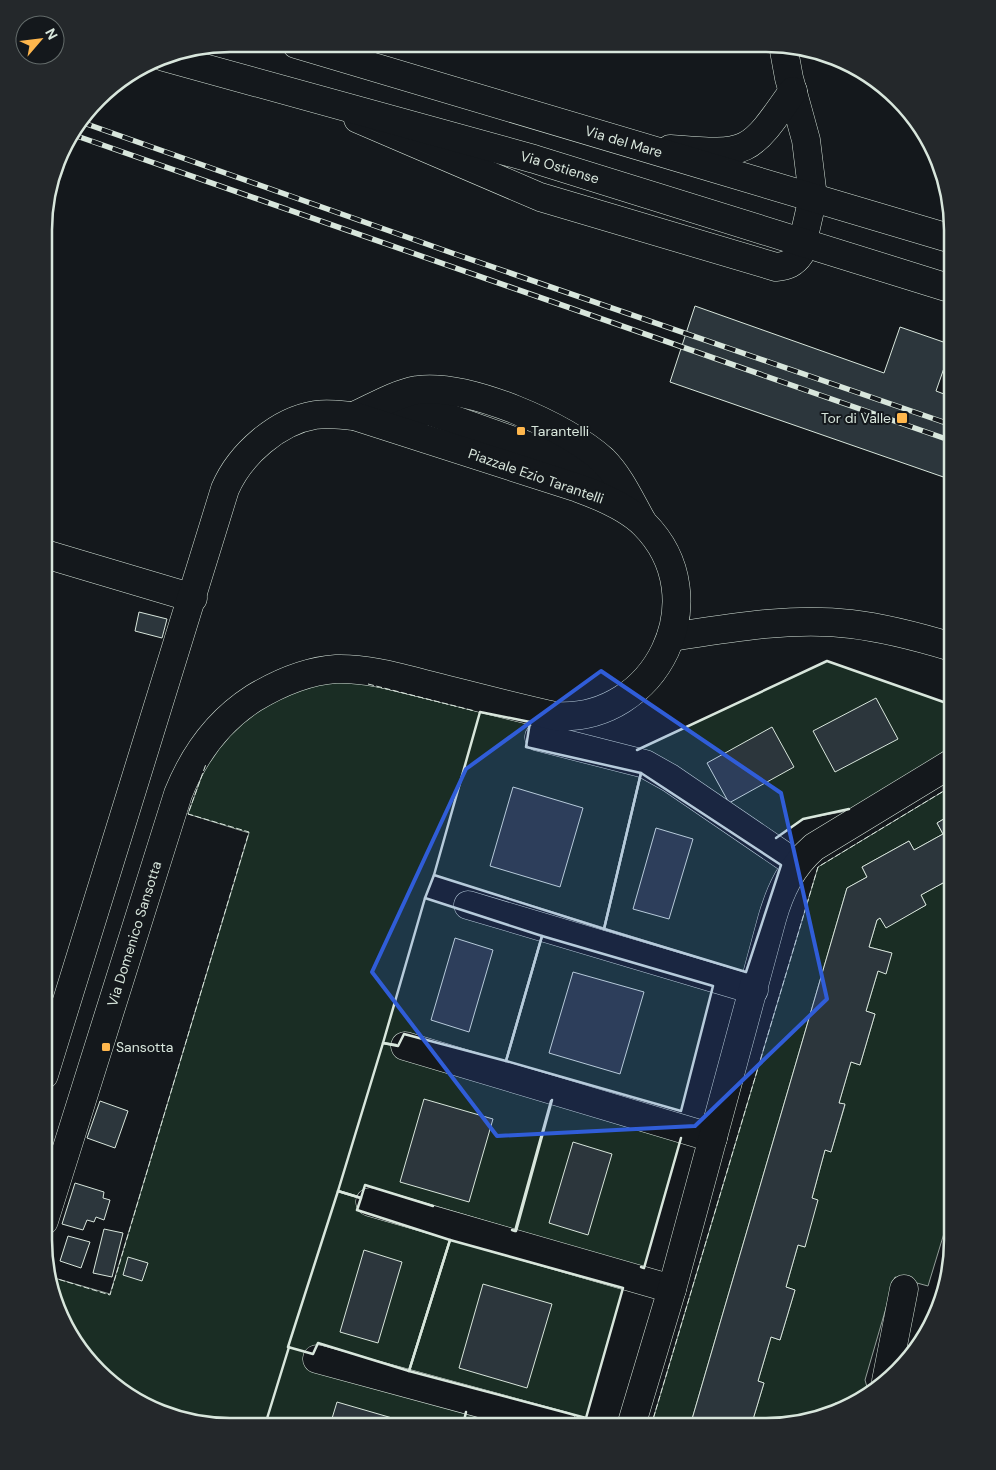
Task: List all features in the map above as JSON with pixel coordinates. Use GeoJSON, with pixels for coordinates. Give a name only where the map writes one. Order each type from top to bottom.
{"type":"FeatureCollection","features":[{"type":"Feature","properties":{"kind":"street","name":"Via del Mare"},"geometry":{"type":"LineString","coordinates":[[326,53],[944,237]]}},
{"type":"Feature","properties":{"kind":"street"},"geometry":{"type":"LineString","coordinates":[[784,54],[806,140],[813,197],[804,242]]}},
{"type":"Feature","properties":{"kind":"street","name":"Via Ostiense"},"geometry":{"type":"LineString","coordinates":[[178,61],[534,159],[944,286]]}},
{"type":"Feature","properties":{"kind":"street"},"geometry":{"type":"LineString","coordinates":[[646,147],[718,153],[746,147],[764,133],[793,91]]}},
{"type":"Feature","properties":{"kind":"street"},"geometry":{"type":"LineString","coordinates":[[354,416],[403,394],[428,389],[454,392],[506,407],[561,430],[588,448],[603,461],[619,480],[644,524]]}},
{"type":"Feature","properties":{"kind":"street","name":"Piazzale Ezio Tarantelli"},"geometry":{"type":"LineString","coordinates":[[193,598],[225,489],[233,474],[248,454],[262,442],[296,421],[325,414],[354,416],[578,488],[603,498],[644,524],[665,555],[673,576],[677,605],[671,637],[653,671],[636,689],[609,706],[578,716],[542,713],[358,670],[318,671],[279,684]]}},
{"type":"Feature","properties":{"kind":"street"},"geometry":{"type":"LineString","coordinates":[[52,556],[193,598],[52,1049]]}},
{"type":"Feature","properties":{"kind":"street"},"geometry":{"type":"LineString","coordinates":[[671,637],[747,626],[830,623],[877,628],[944,645]]}},
{"type":"Feature","properties":{"kind":"street","name":"Via Domenico Sansotta"},"geometry":{"type":"LineString","coordinates":[[52,1196],[182,783],[203,745],[225,720],[251,700],[279,684]]}},
{"type":"Feature","properties":{"kind":"street"},"geometry":{"type":"LineString","coordinates":[[539,737],[645,764],[670,778],[796,864]]}},
{"type":"Feature","properties":{"kind":"street"},"geometry":{"type":"LineString","coordinates":[[633,1418],[672,1289],[777,904],[796,864],[834,834],[944,768]]}},
{"type":"Feature","properties":{"kind":"street"},"geometry":{"type":"LineString","coordinates":[[468,905],[754,990]]}},
{"type":"Feature","properties":{"kind":"street"},"geometry":{"type":"LineString","coordinates":[[405,1046],[713,1138]]}},
{"type":"Feature","properties":{"kind":"street"},"geometry":{"type":"LineString","coordinates":[[370,1202],[672,1289]]}},
{"type":"Feature","properties":{"kind":"street"},"geometry":{"type":"LineString","coordinates":[[889,1367],[904,1289]]}},
{"type":"Feature","properties":{"kind":"street"},"geometry":{"type":"LineString","coordinates":[[317,1360],[534,1418]]}},
{"type":"Feature","properties":{"kind":"highlighted area"},"geometry":{"type":"Polygon","coordinates":[[[601,671],[781,793],[827,999],[695,1126],[497,1136],[372,972],[466,769],[601,671]]]}},
{"type":"Feature","properties":{"kind":"green space"},"geometry":{"type":"Polygon","coordinates":[[[827,661],[944,702],[944,753],[847,811],[803,819],[776,838],[635,751],[827,661]]]}},
{"type":"Feature","properties":{"kind":"green space"},"geometry":{"type":"Polygon","coordinates":[[[315,681],[362,683],[480,712],[530,722],[526,747],[641,773],[781,865],[746,972],[434,875],[425,898],[542,936],[713,986],[681,1111],[404,1034],[681,1137],[644,1268],[365,1185],[358,1210],[450,1240],[623,1288],[586,1418],[409,1371],[318,1343],[313,1354],[494,1418],[231,1418],[196,1414],[163,1404],[142,1394],[122,1381],[89,1348],[71,1318],[62,1297],[57,1279],[110,1294],[249,833],[188,814],[209,756],[260,705],[315,681]]]}},
{"type":"Feature","properties":{"kind":"green space"},"geometry":{"type":"Polygon","coordinates":[[[944,791],[944,819],[937,823],[943,834],[914,850],[909,841],[862,867],[867,877],[847,888],[692,1418],[653,1418],[818,867],[944,791]]]}},
{"type":"Feature","properties":{"kind":"green space"},"geometry":{"type":"Polygon","coordinates":[[[944,882],[944,1233],[928,1286],[895,1277],[865,1380],[867,1385],[854,1394],[823,1408],[789,1416],[753,1418],[764,1383],[758,1381],[771,1337],[780,1340],[795,1290],[786,1287],[798,1245],[805,1247],[812,1198],[825,1150],[831,1152],[845,1105],[839,1103],[851,1062],[860,1065],[875,1014],[866,1011],[878,971],[886,973],[891,953],[869,947],[877,920],[880,918],[886,927],[926,905],[921,895],[944,882]]]}},
{"type":"Feature","properties":{"kind":"building"},"geometry":{"type":"Polygon","coordinates":[[[695,306],[884,373],[900,327],[944,342],[944,368],[936,391],[944,394],[944,477],[670,382],[695,306]]]}},
{"type":"Feature","properties":{"kind":"building"},"geometry":{"type":"Polygon","coordinates":[[[139,612],[167,619],[162,638],[135,631],[139,612]]]}},
{"type":"Feature","properties":{"kind":"building"},"geometry":{"type":"Polygon","coordinates":[[[876,698],[898,739],[835,772],[813,731],[876,698]]]}},
{"type":"Feature","properties":{"kind":"building"},"geometry":{"type":"Polygon","coordinates":[[[772,727],[794,767],[729,803],[707,763],[772,727]]]}},
{"type":"Feature","properties":{"kind":"building"},"geometry":{"type":"Polygon","coordinates":[[[513,787],[583,808],[560,887],[490,866],[513,787]]]}},
{"type":"Feature","properties":{"kind":"building"},"geometry":{"type":"Polygon","coordinates":[[[944,819],[944,882],[921,895],[926,905],[886,928],[880,918],[877,920],[869,947],[892,953],[886,974],[878,971],[866,1011],[875,1014],[860,1065],[851,1062],[839,1103],[845,1104],[831,1152],[825,1150],[812,1198],[818,1200],[805,1247],[798,1245],[786,1287],[795,1290],[780,1340],[771,1337],[758,1381],[764,1383],[753,1418],[692,1418],[847,888],[867,877],[862,867],[909,841],[914,850],[943,834],[937,823],[944,819]]]}},
{"type":"Feature","properties":{"kind":"building"},"geometry":{"type":"Polygon","coordinates":[[[656,828],[693,839],[669,919],[633,909],[656,828]]]}},
{"type":"Feature","properties":{"kind":"building"},"geometry":{"type":"Polygon","coordinates":[[[455,938],[493,950],[469,1032],[431,1020],[455,938]]]}},
{"type":"Feature","properties":{"kind":"building"},"geometry":{"type":"Polygon","coordinates":[[[573,972],[644,992],[620,1074],[549,1053],[573,972]]]}},
{"type":"Feature","properties":{"kind":"building"},"geometry":{"type":"Polygon","coordinates":[[[424,1099],[493,1119],[469,1202],[400,1182],[424,1099]]]}},
{"type":"Feature","properties":{"kind":"building"},"geometry":{"type":"Polygon","coordinates":[[[100,1101],[128,1111],[115,1148],[87,1138],[100,1101]]]}},
{"type":"Feature","properties":{"kind":"building"},"geometry":{"type":"Polygon","coordinates":[[[573,1142],[612,1154],[588,1235],[549,1223],[573,1142]]]}},
{"type":"Feature","properties":{"kind":"building"},"geometry":{"type":"Polygon","coordinates":[[[75,1183],[104,1192],[103,1198],[110,1200],[104,1220],[96,1217],[94,1222],[87,1220],[83,1230],[62,1224],[75,1183]]]}},
{"type":"Feature","properties":{"kind":"building"},"geometry":{"type":"Polygon","coordinates":[[[104,1229],[123,1233],[112,1277],[93,1273],[104,1229]]]}},
{"type":"Feature","properties":{"kind":"building"},"geometry":{"type":"Polygon","coordinates":[[[68,1236],[90,1242],[81,1268],[60,1261],[68,1236]]]}},
{"type":"Feature","properties":{"kind":"building"},"geometry":{"type":"Polygon","coordinates":[[[364,1250],[402,1262],[378,1343],[340,1332],[364,1250]]]}},
{"type":"Feature","properties":{"kind":"building"},"geometry":{"type":"Polygon","coordinates":[[[128,1257],[148,1263],[142,1281],[123,1275],[128,1257]]]}},
{"type":"Feature","properties":{"kind":"building"},"geometry":{"type":"Polygon","coordinates":[[[483,1284],[552,1304],[527,1388],[459,1368],[483,1284]]]}},
{"type":"Feature","properties":{"kind":"building"},"geometry":{"type":"Polygon","coordinates":[[[337,1402],[392,1418],[332,1418],[337,1402]]]}},
{"type":"Feature","properties":{"kind":"railway"},"geometry":{"type":"LineString","coordinates":[[88,124],[452,253],[944,422]]}},
{"type":"Feature","properties":{"kind":"railway"},"geometry":{"type":"LineString","coordinates":[[80,137],[944,438]]}},
{"type":"Feature","properties":{"kind":"fence"},"geometry":{"type":"LineString","coordinates":[[368,684],[475,711]]}},
{"type":"Feature","properties":{"kind":"fence"},"geometry":{"type":"LineString","coordinates":[[57,1279],[110,1295],[249,832],[188,814],[206,764]]}},
{"type":"Feature","properties":{"kind":"fence"},"geometry":{"type":"LineString","coordinates":[[653,1418],[818,867],[944,791]]}},
{"type":"Feature","properties":{"kind":"wall"},"geometry":{"type":"LineString","coordinates":[[637,750],[827,661],[944,702]]}},
{"type":"Feature","properties":{"kind":"wall"},"geometry":{"type":"LineString","coordinates":[[480,712],[530,722],[526,747],[641,773],[604,929],[434,875],[480,712]]}},
{"type":"Feature","properties":{"kind":"wall"},"geometry":{"type":"LineString","coordinates":[[641,773],[781,865],[746,972],[604,929],[641,773]]}},
{"type":"Feature","properties":{"kind":"wall"},"geometry":{"type":"LineString","coordinates":[[776,838],[803,819],[849,809]]}},
{"type":"Feature","properties":{"kind":"wall"},"geometry":{"type":"LineString","coordinates":[[425,898],[434,875]]}},
{"type":"Feature","properties":{"kind":"wall"},"geometry":{"type":"LineString","coordinates":[[425,898],[542,936],[506,1061],[404,1034],[398,1046],[383,1043],[425,898]]}},
{"type":"Feature","properties":{"kind":"wall"},"geometry":{"type":"LineString","coordinates":[[542,936],[713,986],[681,1111],[506,1061],[542,936]]}},
{"type":"Feature","properties":{"kind":"wall"},"geometry":{"type":"LineString","coordinates":[[396,1045],[383,1043],[338,1191],[361,1198],[365,1185],[433,1206]]}},
{"type":"Feature","properties":{"kind":"wall"},"geometry":{"type":"LineString","coordinates":[[516,1231],[552,1100]]}},
{"type":"Feature","properties":{"kind":"wall"},"geometry":{"type":"LineString","coordinates":[[512,1230],[515,1231],[551,1101]]}},
{"type":"Feature","properties":{"kind":"wall"},"geometry":{"type":"LineString","coordinates":[[641,1267],[644,1268],[681,1138]]}},
{"type":"Feature","properties":{"kind":"wall"},"geometry":{"type":"LineString","coordinates":[[338,1191],[361,1198],[357,1210],[450,1240],[409,1371],[318,1343],[313,1354],[288,1347],[338,1191]]}},
{"type":"Feature","properties":{"kind":"wall"},"geometry":{"type":"LineString","coordinates":[[450,1240],[623,1288],[586,1418],[409,1371],[450,1240]]}},
{"type":"Feature","properties":{"kind":"wall"},"geometry":{"type":"LineString","coordinates":[[267,1418],[289,1347]]}},
{"type":"Feature","properties":{"kind":"wall"},"geometry":{"type":"LineString","coordinates":[[465,1418],[466,1412]]}},
{"type":"Feature","properties":{"kind":"place","name":"Tor di Valle"},"geometry":{"type":"Point","coordinates":[902,418]}},
{"type":"Feature","properties":{"kind":"place","name":"Tarantelli"},"geometry":{"type":"Point","coordinates":[521,431]}},
{"type":"Feature","properties":{"kind":"place","name":"Sansotta"},"geometry":{"type":"Point","coordinates":[106,1047]}}]}
